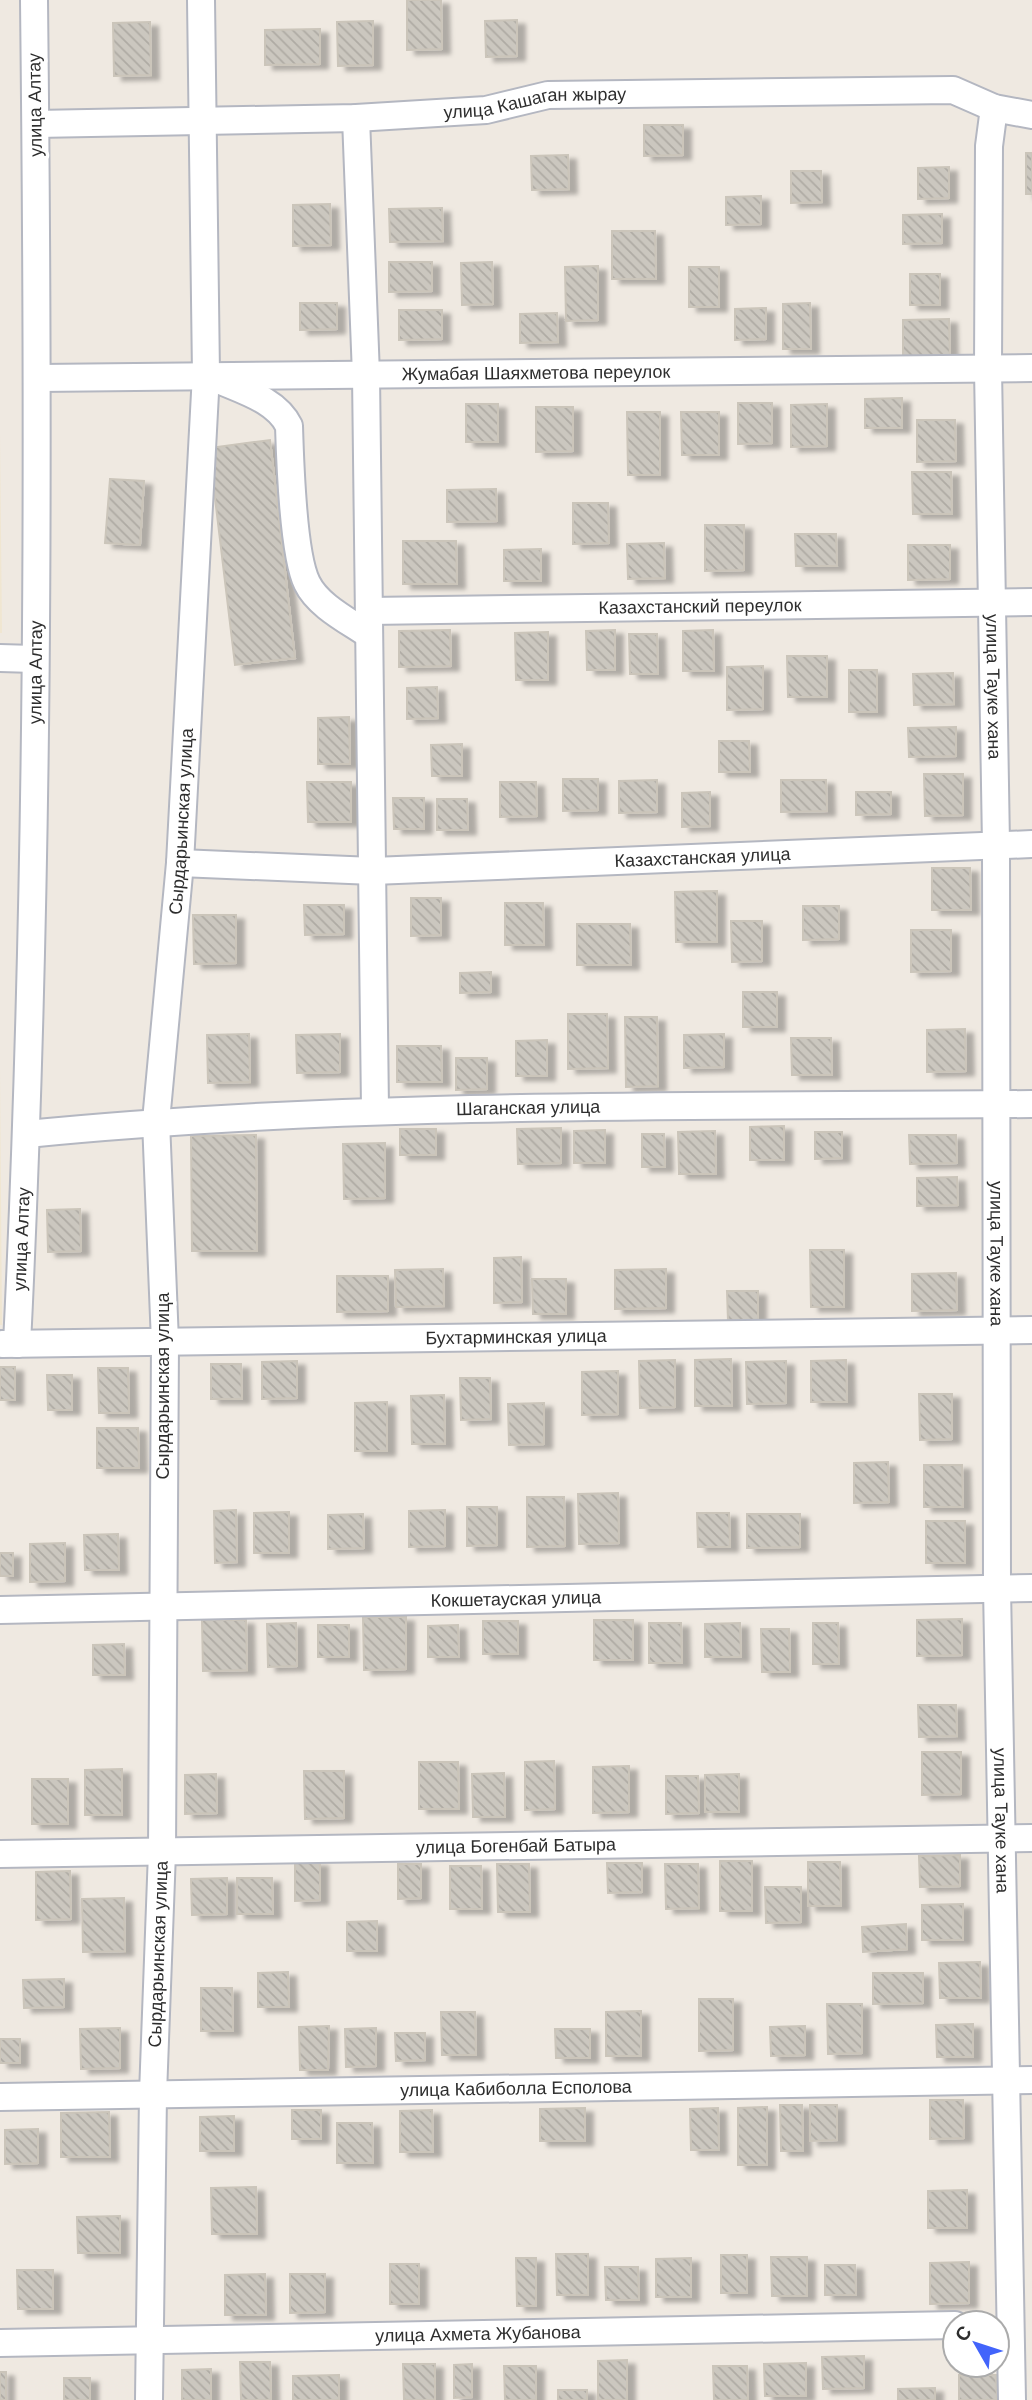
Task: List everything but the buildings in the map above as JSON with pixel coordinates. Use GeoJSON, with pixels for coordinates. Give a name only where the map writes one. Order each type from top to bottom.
{"type":"FeatureCollection","features":[{"type":"Feature","properties":{"kind":"street","name":"улица Алтау"},"geometry":{"type":"LineString","coordinates":[[8,1344],[27,1134],[39,378],[34,0]]}},
{"type":"Feature","properties":{"kind":"street"},"geometry":{"type":"LineString","coordinates":[[201,0],[206,374],[270,404],[283,414],[289,426],[300,561],[307,584],[322,601],[369,623]]}},
{"type":"Feature","properties":{"kind":"street","name":"улица Кашаган жырау"},"geometry":{"type":"LineString","coordinates":[[36,124],[356,118],[486,110],[548,95],[953,90],[994,108],[1032,115]]}},
{"type":"Feature","properties":{"kind":"street","name":"улица Тауке хана"},"geometry":{"type":"LineString","coordinates":[[994,108],[989,146],[988,369],[996,844],[997,1588],[1002,1838],[1020,2080],[1012,2400]]}},
{"type":"Feature","properties":{"kind":"street"},"geometry":{"type":"LineString","coordinates":[[356,118],[366,375],[374,1109]]}},
{"type":"Feature","properties":{"kind":"street","name":"Жумабая Шаяхметова переулок"},"geometry":{"type":"LineString","coordinates":[[39,378],[206,374],[366,375],[1032,368]]}},
{"type":"Feature","properties":{"kind":"street","name":"Сырдарьинская улица"},"geometry":{"type":"LineString","coordinates":[[149,2400],[153,2094],[162,1852],[165,1342],[156,1121],[180,863],[206,374]]}},
{"type":"Feature","properties":{"kind":"street","name":"Казахстанский переулок"},"geometry":{"type":"LineString","coordinates":[[369,623],[1032,602]]}},
{"type":"Feature","properties":{"kind":"street"},"geometry":{"type":"LineString","coordinates":[[0,658],[34,659]]}},
{"type":"Feature","properties":{"kind":"street","name":"Казахстанская улица"},"geometry":{"type":"LineString","coordinates":[[180,863],[373,871],[1032,844]]}},
{"type":"Feature","properties":{"kind":"street","name":"Шаганская улица"},"geometry":{"type":"LineString","coordinates":[[27,1134],[156,1121],[374,1109],[1032,1104]]}},
{"type":"Feature","properties":{"kind":"street","name":"Бухтарминская улица"},"geometry":{"type":"LineString","coordinates":[[8,1344],[1032,1330]]}},
{"type":"Feature","properties":{"kind":"street","name":"Кокшетауская улица"},"geometry":{"type":"LineString","coordinates":[[0,1610],[1032,1588]]}},
{"type":"Feature","properties":{"kind":"street","name":"улица Богенбай Батыра"},"geometry":{"type":"LineString","coordinates":[[0,1854],[1032,1838]]}},
{"type":"Feature","properties":{"kind":"street","name":"улица Кабиболла Есполова"},"geometry":{"type":"LineString","coordinates":[[0,2097],[1020,2080]]}},
{"type":"Feature","properties":{"kind":"street","name":"улица Ахмета Жубанова"},"geometry":{"type":"LineString","coordinates":[[0,2343],[941,2325]]}},
{"type":"Feature","properties":{"kind":"shaded area"},"geometry":{"type":"Polygon","coordinates":[[[0,433],[2,633],[0,633],[0,433]]]}},
{"type":"Feature","properties":{"kind":"shaded area"},"geometry":{"type":"Polygon","coordinates":[[[0,1067],[2,1325],[0,1325],[0,1067]]]}}]}
